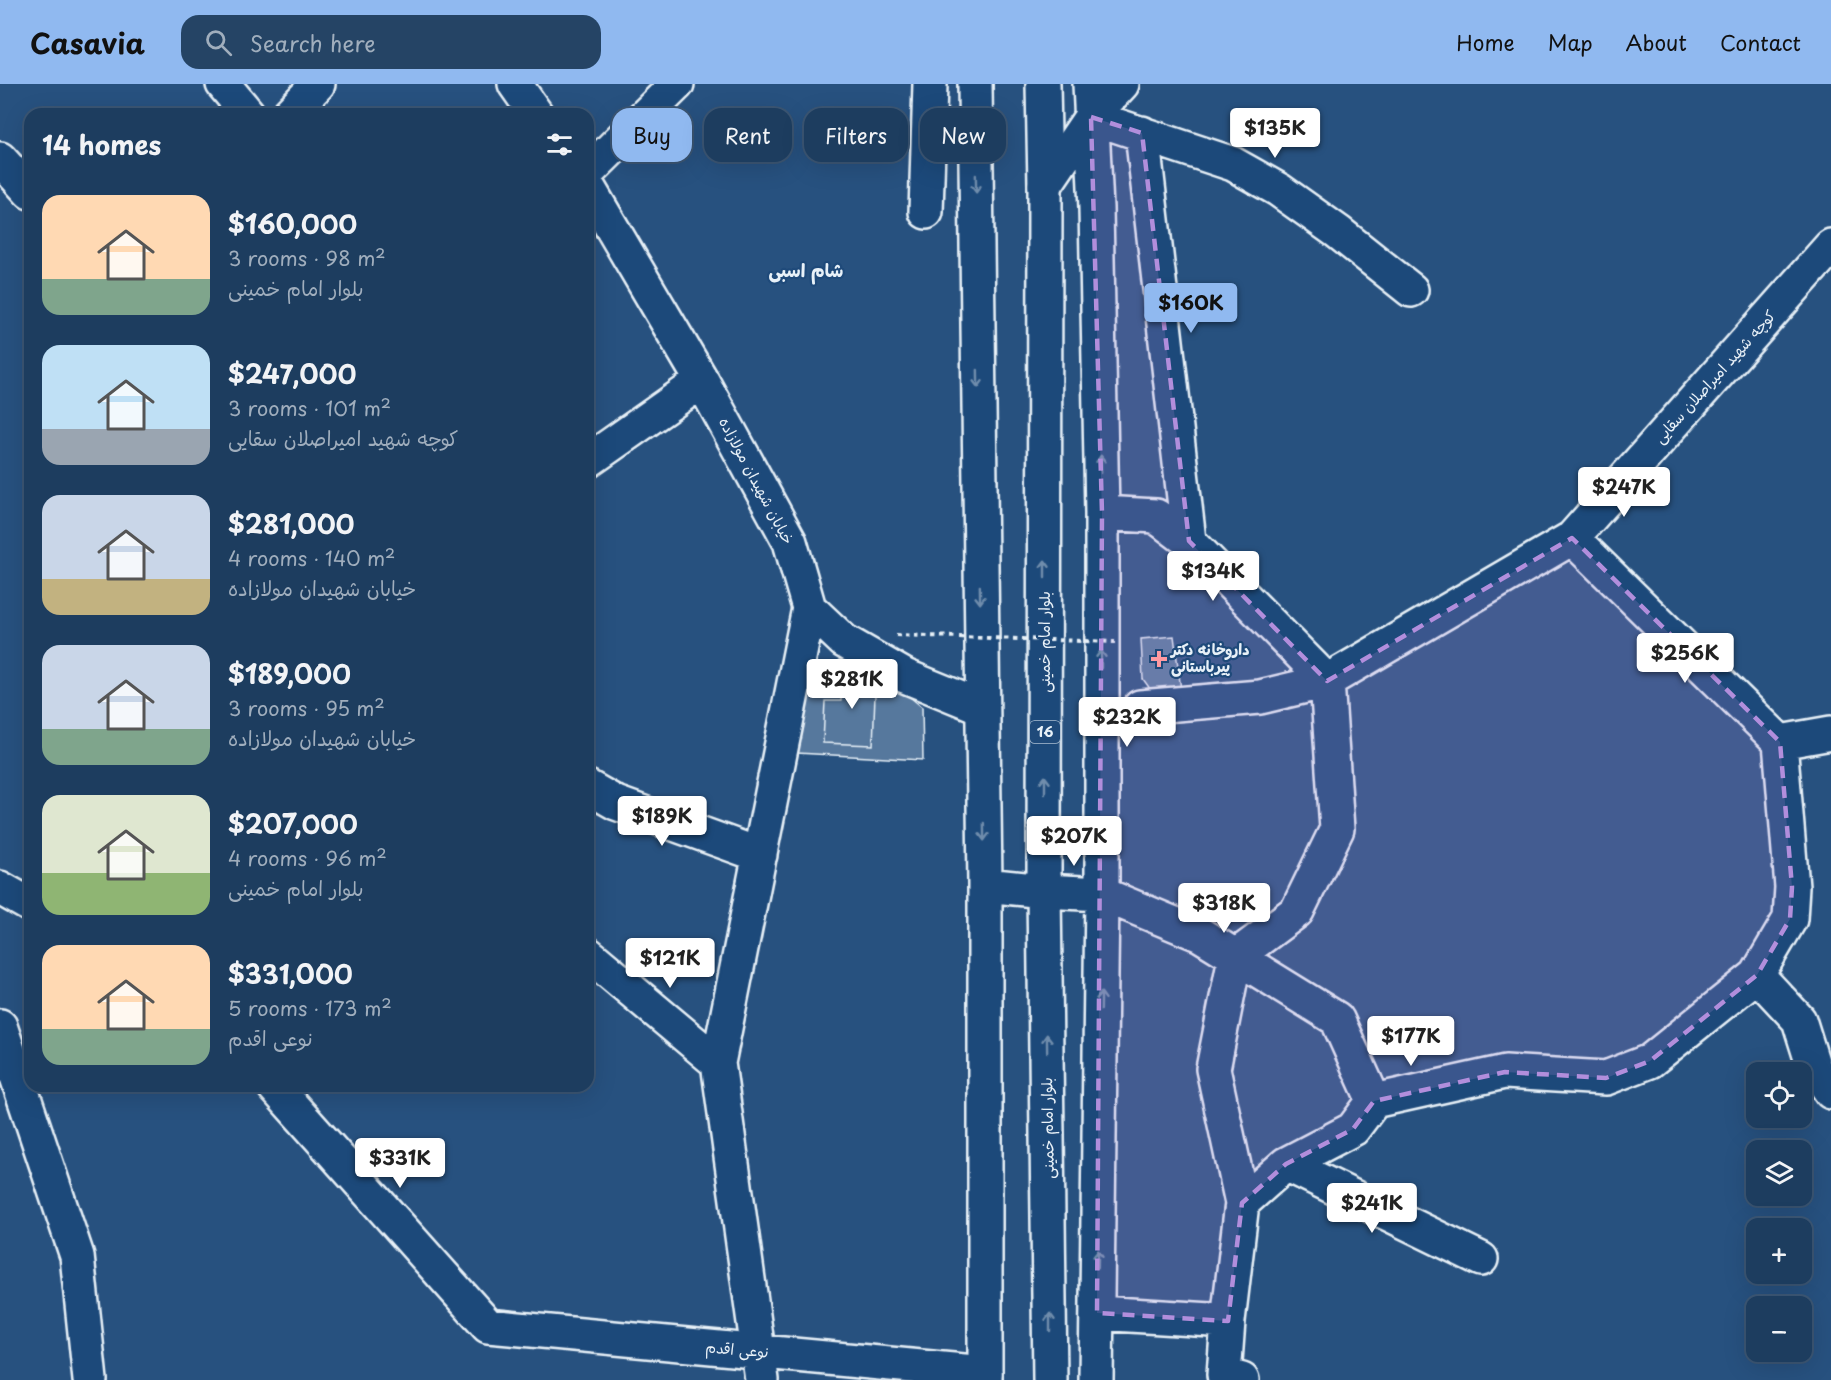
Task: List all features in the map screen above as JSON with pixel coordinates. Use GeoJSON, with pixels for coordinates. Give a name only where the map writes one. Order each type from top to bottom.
{"type":"FeatureCollection","features":[{"type":"Feature","properties":{"kind":"main road"},"geometry":{"type":"LineString","coordinates":[[224,84],[243,108]]}},
{"type":"Feature","properties":{"kind":"main road"},"geometry":{"type":"LineString","coordinates":[[295,108],[318,84]]}},
{"type":"Feature","properties":{"kind":"main road"},"geometry":{"type":"LineString","coordinates":[[515,84],[532,108]]}},
{"type":"Feature","properties":{"kind":"main road"},"geometry":{"type":"LineString","coordinates":[[594,166],[677,84]]}},
{"type":"Feature","properties":{"kind":"main road"},"geometry":{"type":"LineString","coordinates":[[926,212],[930,84]]}},
{"type":"Feature","properties":{"kind":"main road"},"geometry":{"type":"LineString","coordinates":[[975,84],[985,885],[985,1376]]}},
{"type":"Feature","properties":{"kind":"main road","name":"بلوار امام خمینی"},"geometry":{"type":"LineString","coordinates":[[1043,84],[1045,185],[1044,891],[1050,1380]]}},
{"type":"Feature","properties":{"kind":"main road"},"geometry":{"type":"LineString","coordinates":[[1090,84],[1097,218],[1102,513],[1102,894],[1096,1380]]}},
{"type":"Feature","properties":{"kind":"main road"},"geometry":{"type":"LineString","coordinates":[[1045,185],[1091,117],[1122,84]]}},
{"type":"Feature","properties":{"kind":"main road"},"geometry":{"type":"LineString","coordinates":[[1091,117],[1233,164],[1279,190],[1338,232],[1411,290]]}},
{"type":"Feature","properties":{"kind":"main road"},"geometry":{"type":"LineString","coordinates":[[1142,133],[1189,541]]}},
{"type":"Feature","properties":{"kind":"main road"},"geometry":{"type":"LineString","coordinates":[[0,159],[24,185]]}},
{"type":"Feature","properties":{"kind":"main road","name":"خیابان شهیدان مولازاده"},"geometry":{"type":"LineString","coordinates":[[594,197],[702,381],[790,542],[809,608]]}},
{"type":"Feature","properties":{"kind":"main road","name":"کوچه شهید امیراصلان سقایی"},"geometry":{"type":"LineString","coordinates":[[1140,706],[1260,697],[1327,681],[1572,538],[1831,246]]}},
{"type":"Feature","properties":{"kind":"main road"},"geometry":{"type":"LineString","coordinates":[[594,457],[702,381]]}},
{"type":"Feature","properties":{"kind":"main road"},"geometry":{"type":"LineString","coordinates":[[1102,513],[1156,516],[1189,541],[1327,681],[1337,829],[1297,911],[1235,957],[1213,1069],[1242,1203],[1228,1321],[1230,1378]]}},
{"type":"Feature","properties":{"kind":"main road"},"geometry":{"type":"LineString","coordinates":[[1242,1203],[1286,1164],[1353,1130],[1374,1101],[1505,1072],[1606,1078],[1650,1061],[1757,975],[1790,919],[1792,887],[1780,742],[1572,538]]}},
{"type":"Feature","properties":{"kind":"main road"},"geometry":{"type":"LineString","coordinates":[[809,608],[844,641],[905,676],[981,707]]}},
{"type":"Feature","properties":{"kind":"main road"},"geometry":{"type":"LineString","coordinates":[[760,1366],[718,1064],[809,608]]}},
{"type":"Feature","properties":{"kind":"main road"},"geometry":{"type":"LineString","coordinates":[[1780,742],[1831,734]]}},
{"type":"Feature","properties":{"kind":"main road"},"geometry":{"type":"LineString","coordinates":[[594,790],[616,803],[760,855]]}},
{"type":"Feature","properties":{"kind":"main road"},"geometry":{"type":"LineString","coordinates":[[985,885],[1102,894],[1201,935],[1337,1019],[1374,1101]]}},
{"type":"Feature","properties":{"kind":"main road"},"geometry":{"type":"LineString","coordinates":[[0,888],[24,902]]}},
{"type":"Feature","properties":{"kind":"main road"},"geometry":{"type":"LineString","coordinates":[[594,959],[718,1064]]}},
{"type":"Feature","properties":{"kind":"main road"},"geometry":{"type":"LineString","coordinates":[[1757,975],[1799,1020],[1814,1068],[1831,1092]]}},
{"type":"Feature","properties":{"kind":"main road"},"geometry":{"type":"LineString","coordinates":[[0,1026],[77,1256],[90,1380]]}},
{"type":"Feature","properties":{"kind":"main road","name":"نوعی اقدم"},"geometry":{"type":"LineString","coordinates":[[279,1092],[488,1326],[760,1366],[985,1376]]}},
{"type":"Feature","properties":{"kind":"main road"},"geometry":{"type":"LineString","coordinates":[[1286,1164],[1481,1259]]}},
{"type":"Feature","properties":{"kind":"main road"},"geometry":{"type":"LineString","coordinates":[[1097,1313],[1228,1321]]}},
{"type":"Feature","properties":{"kind":"path"},"geometry":{"type":"LineString","coordinates":[[896,635],[1115,642]]}},
{"type":"Feature","properties":{"kind":"highlighted area"},"geometry":{"type":"Polygon","coordinates":[[[1091,117],[1142,133],[1189,541],[1327,681],[1572,538],[1780,742],[1792,887],[1790,919],[1757,975],[1650,1061],[1606,1078],[1505,1072],[1374,1101],[1353,1129],[1286,1164],[1242,1203],[1228,1321],[1097,1313],[1102,513],[1091,117]]]}},
{"type":"Feature","properties":{"kind":"building","name":"داروخانه دکتر پیرباستانی"},"geometry":{"type":"Polygon","coordinates":[[[1174,636],[1181,690],[1153,693],[1143,679],[1141,639],[1174,636]]]}},
{"type":"Feature","properties":{"kind":"building"},"geometry":{"type":"Polygon","coordinates":[[[842,667],[876,669],[922,707],[923,760],[797,753],[808,699],[820,681],[842,667]],[[842,668],[841,701],[825,701],[823,743],[873,745],[876,670],[842,668]]]}},
{"type":"Feature","properties":{"kind":"building"},"geometry":{"type":"Polygon","coordinates":[[[842,668],[876,670],[873,745],[823,743],[825,701],[841,701],[842,668]]]}},
{"type":"Feature","properties":{"kind":"place","name":"داروخانه دکتر پیرباستانی"},"geometry":{"type":"Point","coordinates":[1159,659]}},
{"type":"Feature","properties":{"kind":"district","name":"شام اسبی"},"geometry":{"type":"Point","coordinates":[806,271]}}]}
